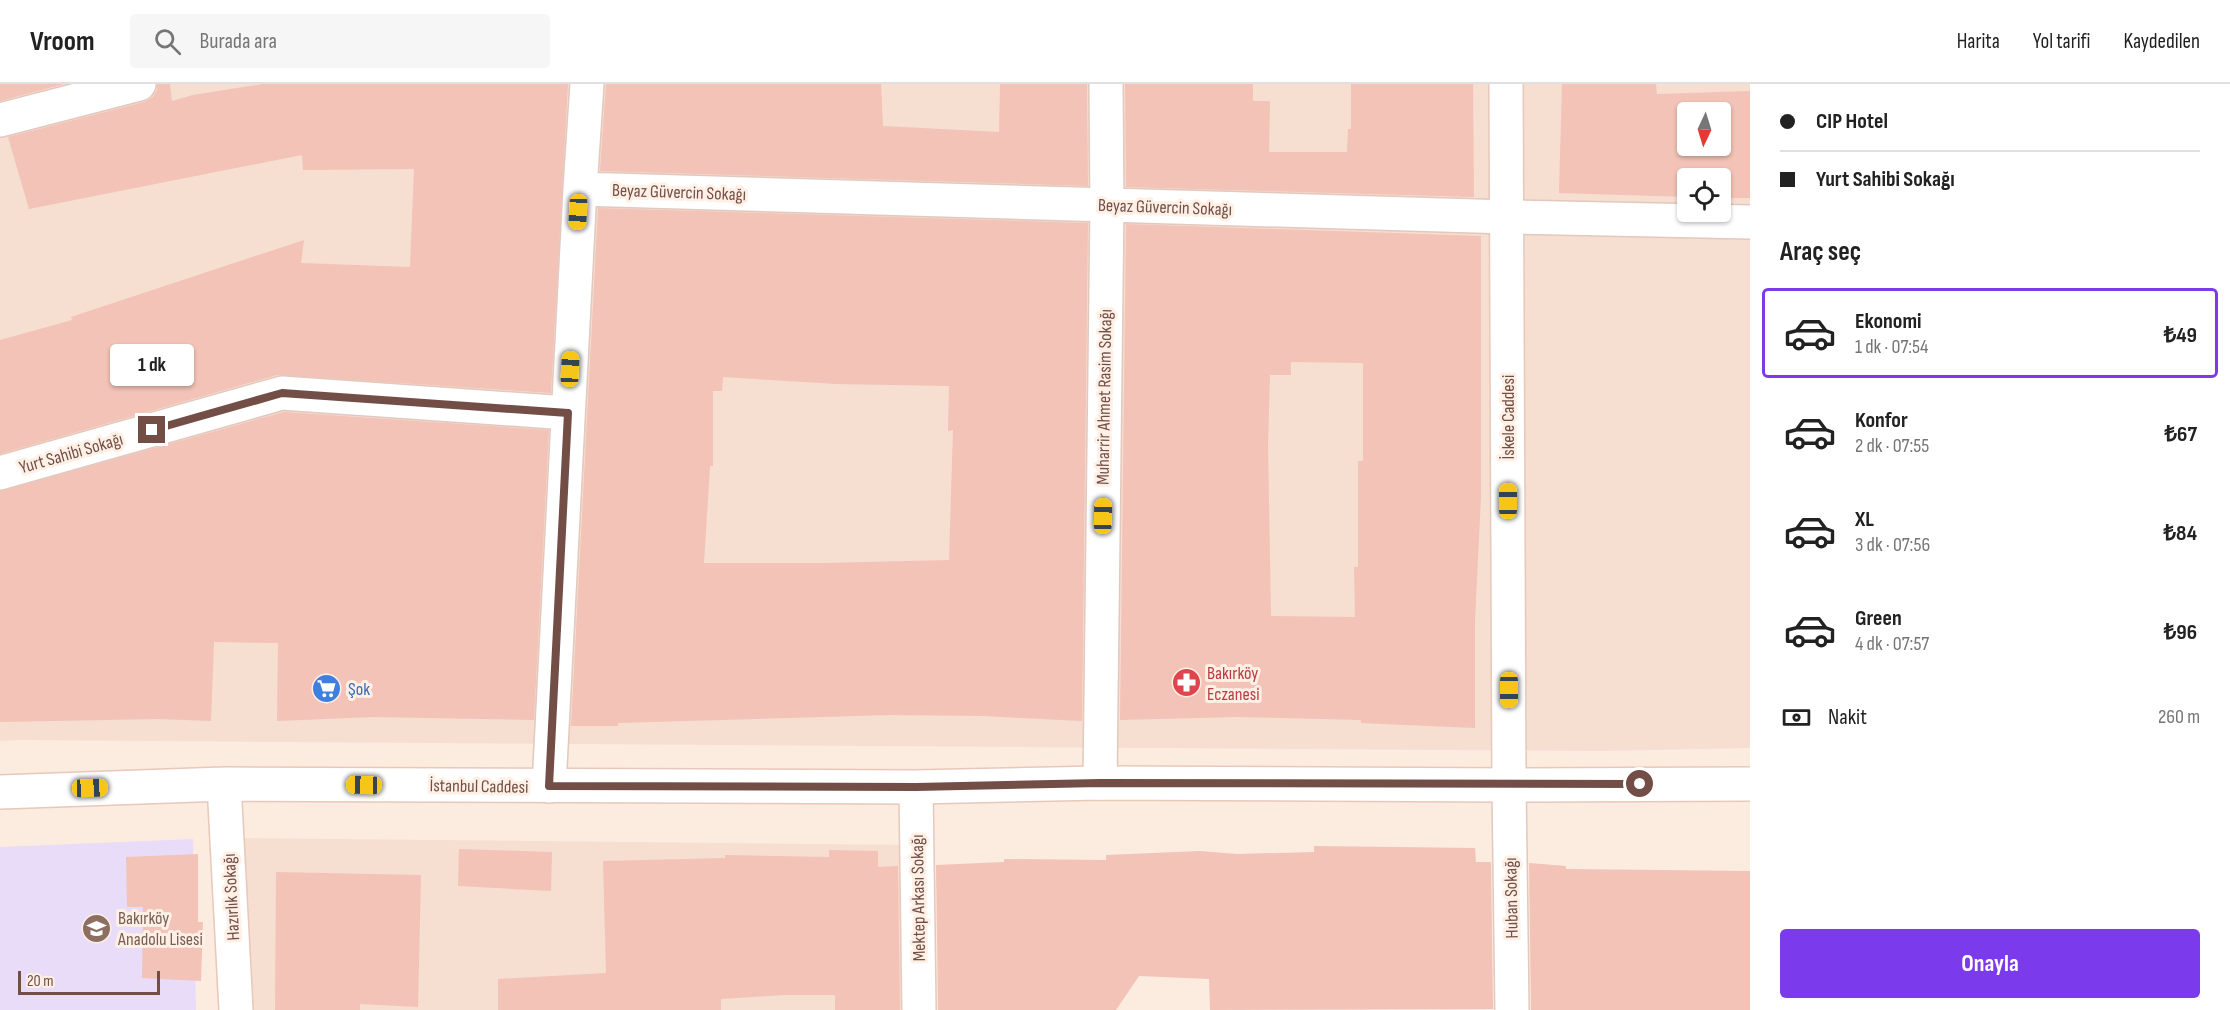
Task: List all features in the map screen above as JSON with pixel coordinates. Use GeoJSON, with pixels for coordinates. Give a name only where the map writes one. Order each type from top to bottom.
{"type":"FeatureCollection","features":[{"type":"Feature","properties":{"kind":"street"},"geometry":{"type":"LineString","coordinates":[[0,120],[140,84]]}},
{"type":"Feature","properties":{"kind":"street"},"geometry":{"type":"LineString","coordinates":[[549,786],[587,84]]}},
{"type":"Feature","properties":{"kind":"street","name":"Muharrir Ahmet Rasim Sokağı"},"geometry":{"type":"LineString","coordinates":[[1100,783],[1107,205],[1106,84]]}},
{"type":"Feature","properties":{"kind":"street","name":"İskele Caddesi"},"geometry":{"type":"LineString","coordinates":[[1506,84],[1509,785]]}},
{"type":"Feature","properties":{"kind":"street","name":"Beyaz Güvercin Sokağı"},"geometry":{"type":"LineString","coordinates":[[580,189],[1508,217],[1750,222]]}},
{"type":"Feature","properties":{"kind":"street","name":"Yurt Sahibi Sokağı"},"geometry":{"type":"LineString","coordinates":[[0,473],[282,393],[568,413]]}},
{"type":"Feature","properties":{"kind":"street","name":"İstanbul Caddesi"},"geometry":{"type":"LineString","coordinates":[[0,792],[224,783],[916,787],[1100,783],[1750,784]]}},
{"type":"Feature","properties":{"kind":"street","name":"Hazırlık Sokağı"},"geometry":{"type":"LineString","coordinates":[[224,783],[236,1010]]}},
{"type":"Feature","properties":{"kind":"street","name":"Huban Sokağı"},"geometry":{"type":"LineString","coordinates":[[1509,785],[1512,1010]]}},
{"type":"Feature","properties":{"kind":"street","name":"Mektep Arkası Sokağı"},"geometry":{"type":"LineString","coordinates":[[916,787],[919,1010]]}},
{"type":"Feature","properties":{"kind":"shaded area"},"geometry":{"type":"Polygon","coordinates":[[[0,84],[1750,84],[1750,748],[1599,751],[0,741],[0,84]]]}},
{"type":"Feature","properties":{"kind":"shaded area"},"geometry":{"type":"Polygon","coordinates":[[[239,838],[904,845],[907,1010],[247,1010],[239,838]]]}},
{"type":"Feature","properties":{"kind":"shaded area","name":"Bakırköy Anadolu Lisesi"},"geometry":{"type":"Polygon","coordinates":[[[193,839],[196,1010],[0,1010],[0,847],[193,839]]]}},
{"type":"Feature","properties":{"kind":"building"},"geometry":{"type":"Polygon","coordinates":[[[0,84],[64,84],[0,101],[0,84]]]}},
{"type":"Feature","properties":{"kind":"building"},"geometry":{"type":"Polygon","coordinates":[[[157,84],[170,84],[172,101],[193,95],[263,84],[568,84],[551,393],[277,375],[0,454],[0,340],[72,320],[71,317],[304,240],[301,263],[410,267],[414,169],[303,170],[302,155],[29,209],[8,137],[144,102],[153,97],[157,84]]]}},
{"type":"Feature","properties":{"kind":"building"},"geometry":{"type":"Polygon","coordinates":[[[606,84],[881,84],[883,126],[999,132],[1000,84],[1087,84],[1088,186],[600,171],[606,84]]]}},
{"type":"Feature","properties":{"kind":"building"},"geometry":{"type":"Polygon","coordinates":[[[1125,84],[1253,84],[1253,101],[1270,101],[1269,152],[1347,152],[1348,129],[1351,129],[1351,84],[1473,84],[1474,197],[1126,187],[1125,84]]]}},
{"type":"Feature","properties":{"kind":"building"},"geometry":{"type":"Polygon","coordinates":[[[1562,84],[1656,84],[1657,94],[1750,91],[1750,198],[1731,198],[1731,168],[1677,168],[1677,197],[1559,193],[1562,84]]]}},
{"type":"Feature","properties":{"kind":"building"},"geometry":{"type":"Polygon","coordinates":[[[598,208],[1088,223],[1082,721],[983,716],[890,715],[571,726],[598,208]],[[723,377],[722,391],[713,391],[713,466],[710,466],[704,563],[949,560],[953,430],[948,431],[949,386],[837,384],[723,377]]]}},
{"type":"Feature","properties":{"kind":"building"},"geometry":{"type":"Polygon","coordinates":[[[1126,224],[1481,236],[1481,497],[1475,620],[1475,728],[1361,723],[1361,720],[1236,717],[1120,720],[1126,224]],[[1291,362],[1291,375],[1270,375],[1268,446],[1271,616],[1355,617],[1354,567],[1358,567],[1358,461],[1363,461],[1363,363],[1291,362]]]}},
{"type":"Feature","properties":{"kind":"building"},"geometry":{"type":"Polygon","coordinates":[[[284,412],[549,430],[534,720],[374,717],[277,721],[278,643],[214,642],[211,721],[158,719],[0,722],[0,491],[284,412]]]}},
{"type":"Feature","properties":{"kind":"building"},"geometry":{"type":"Polygon","coordinates":[[[1314,846],[1475,848],[1476,862],[1491,862],[1493,1009],[1210,1010],[1209,979],[1139,976],[1116,1010],[938,1010],[936,865],[1004,862],[1004,859],[1106,860],[1106,855],[1200,851],[1237,854],[1314,852],[1314,846]]]}},
{"type":"Feature","properties":{"kind":"building"},"geometry":{"type":"Polygon","coordinates":[[[459,849],[552,852],[551,891],[458,886],[459,849]]]}},
{"type":"Feature","properties":{"kind":"building"},"geometry":{"type":"Polygon","coordinates":[[[829,850],[878,851],[878,867],[898,866],[900,1010],[835,1010],[835,995],[784,995],[721,999],[721,1010],[498,1010],[498,979],[606,973],[603,861],[725,858],[725,855],[829,857],[829,850]]]}},
{"type":"Feature","properties":{"kind":"building"},"geometry":{"type":"Polygon","coordinates":[[[198,854],[198,922],[203,922],[201,981],[142,978],[143,907],[127,907],[126,857],[198,854]]]}},
{"type":"Feature","properties":{"kind":"building"},"geometry":{"type":"Polygon","coordinates":[[[1529,863],[1566,866],[1566,869],[1750,871],[1750,1010],[1531,1010],[1529,863]]]}},
{"type":"Feature","properties":{"kind":"building"},"geometry":{"type":"Polygon","coordinates":[[[276,872],[421,875],[418,1007],[360,1004],[360,1010],[275,1010],[276,872]]]}},
{"type":"Feature","properties":{"kind":"place","name":"Bakırköy Eczanesi"},"geometry":{"type":"Point","coordinates":[1186,683]}},
{"type":"Feature","properties":{"kind":"place","name":"Şok"},"geometry":{"type":"Point","coordinates":[327,689]}},
{"type":"Feature","properties":{"kind":"place","name":"Bakırköy Anadolu Lisesi"},"geometry":{"type":"Point","coordinates":[97,928]}},
{"type":"Feature","properties":{"kind":"route"},"geometry":{"type":"LineString","coordinates":[[152,430],[282,393],[568,413],[549,786],[916,787],[1100,783],[1640,784]]}}]}
